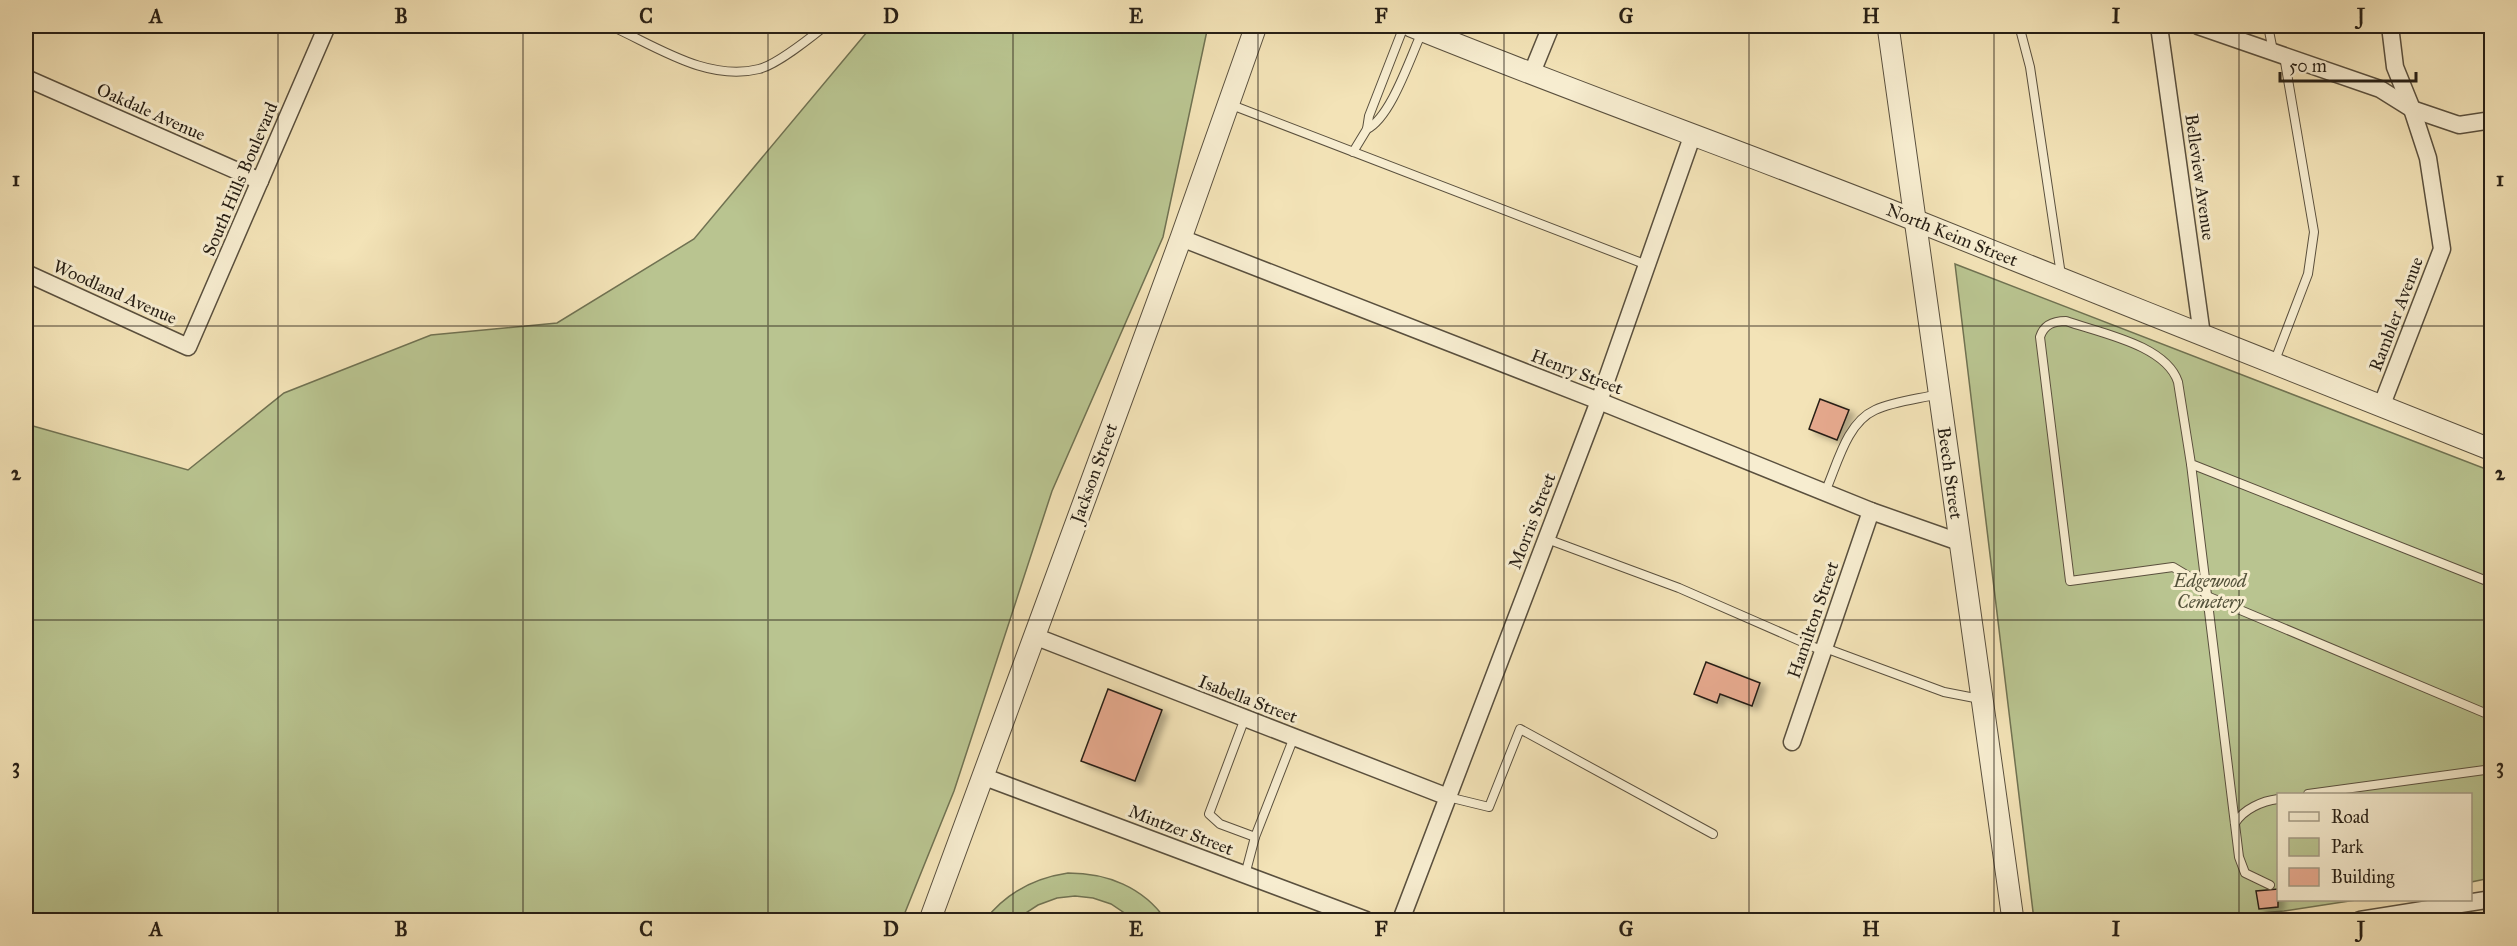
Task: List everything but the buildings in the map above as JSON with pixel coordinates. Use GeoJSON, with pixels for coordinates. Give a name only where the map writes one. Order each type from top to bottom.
{"type":"FeatureCollection","features":[{"type":"Feature","properties":{"kind":"street","name":"South Hills Boulevard"},"geometry":{"type":"LineString","coordinates":[[188,347],[327,26]]}},
{"type":"Feature","properties":{"kind":"street","name":"Jackson Street"},"geometry":{"type":"LineString","coordinates":[[930,921],[1181,238],[1256,26]]}},
{"type":"Feature","properties":{"kind":"street"},"geometry":{"type":"LineString","coordinates":[[1531,75],[1551,26]]}},
{"type":"Feature","properties":{"kind":"street","name":"Beech Street"},"geometry":{"type":"LineString","coordinates":[[1888,26],[2013,921]]}},
{"type":"Feature","properties":{"kind":"street","name":"Belleview Avenue"},"geometry":{"type":"LineString","coordinates":[[2159,26],[2202,335]]}},
{"type":"Feature","properties":{"kind":"street"},"geometry":{"type":"LineString","coordinates":[[2198,26],[2380,89],[2412,110],[2459,125],[2492,120]]}},
{"type":"Feature","properties":{"kind":"street","name":"Rambler Avenue"},"geometry":{"type":"LineString","coordinates":[[2381,407],[2442,249],[2428,158],[2395,67],[2390,26]]}},
{"type":"Feature","properties":{"kind":"street","name":"North Keim Street"},"geometry":{"type":"LineString","coordinates":[[1412,27],[1531,75],[1693,134],[1916,220],[2492,450]]}},
{"type":"Feature","properties":{"kind":"street","name":"Oakdale Avenue"},"geometry":{"type":"LineString","coordinates":[[26,78],[260,181]]}},
{"type":"Feature","properties":{"kind":"street","name":"Morris Street"},"geometry":{"type":"LineString","coordinates":[[1401,921],[1599,401],[1693,134]]}},
{"type":"Feature","properties":{"kind":"street","name":"Henry Street"},"geometry":{"type":"LineString","coordinates":[[1181,238],[1599,401],[1871,511],[1959,542]]}},
{"type":"Feature","properties":{"kind":"street","name":"Woodland Avenue"},"geometry":{"type":"LineString","coordinates":[[26,273],[188,347]]}},
{"type":"Feature","properties":{"kind":"street","name":"Hamilton Street"},"geometry":{"type":"LineString","coordinates":[[1792,742],[1871,511]]}},
{"type":"Feature","properties":{"kind":"street","name":"Isabella Street"},"geometry":{"type":"LineString","coordinates":[[1034,636],[1448,797]]}},
{"type":"Feature","properties":{"kind":"street","name":"Mintzer Street"},"geometry":{"type":"LineString","coordinates":[[982,776],[1366,921]]}},
{"type":"Feature","properties":{"kind":"street"},"geometry":{"type":"LineString","coordinates":[[2360,921],[2492,900]]}},
{"type":"Feature","properties":{"kind":"lane"},"geometry":{"type":"LineString","coordinates":[[611,26],[701,67],[730,71],[760,68],[805,42],[825,26]]}},
{"type":"Feature","properties":{"kind":"lane"},"geometry":{"type":"LineString","coordinates":[[2017,26],[2020,29],[2030,67],[2061,279]]}},
{"type":"Feature","properties":{"kind":"lane"},"geometry":{"type":"LineString","coordinates":[[2268,26],[2279,54],[2314,232],[2308,274],[2274,364]]}},
{"type":"Feature","properties":{"kind":"lane"},"geometry":{"type":"LineString","coordinates":[[1353,152],[1367,129],[1369,116],[1412,27]]}},
{"type":"Feature","properties":{"kind":"lane"},"geometry":{"type":"LineString","coordinates":[[1367,129],[1376,124],[1386,112],[1412,27]]}},
{"type":"Feature","properties":{"kind":"lane"},"geometry":{"type":"LineString","coordinates":[[1229,104],[1647,265]]}},
{"type":"Feature","properties":{"kind":"lane"},"geometry":{"type":"LineString","coordinates":[[2270,885],[2245,873],[2239,857],[2235,823],[2207,596],[2191,464],[2175,372],[2154,352],[2066,321],[2054,321],[2042,331],[2040,337],[2070,581],[2172,567],[2193,579],[2207,596],[2492,716]]}},
{"type":"Feature","properties":{"kind":"lane"},"geometry":{"type":"LineString","coordinates":[[1825,492],[1852,432],[1860,421],[1875,410],[1940,393]]}},
{"type":"Feature","properties":{"kind":"lane"},"geometry":{"type":"LineString","coordinates":[[2191,464],[2492,583]]}},
{"type":"Feature","properties":{"kind":"lane"},"geometry":{"type":"LineString","coordinates":[[1546,539],[1678,588],[1824,649],[1944,692],[1982,699]]}},
{"type":"Feature","properties":{"kind":"lane"},"geometry":{"type":"LineString","coordinates":[[1245,718],[1209,814],[1220,824],[1255,837]]}},
{"type":"Feature","properties":{"kind":"lane"},"geometry":{"type":"LineString","coordinates":[[1448,797],[1489,807],[1520,729],[1713,834]]}},
{"type":"Feature","properties":{"kind":"lane"},"geometry":{"type":"LineString","coordinates":[[1245,875],[1255,837],[1294,737]]}},
{"type":"Feature","properties":{"kind":"lane"},"geometry":{"type":"LineString","coordinates":[[2322,793],[2492,769]]}},
{"type":"Feature","properties":{"kind":"lane"},"geometry":{"type":"LineString","coordinates":[[2235,823],[2240,815],[2253,806],[2277,799]]}},
{"type":"Feature","properties":{"kind":"green space"},"geometry":{"type":"Polygon","coordinates":[[[872,26],[1208,26],[1163,237],[1052,491],[954,791],[902,920],[26,920],[26,424],[188,470],[284,393],[431,335],[557,323],[694,239],[872,26]]]}},
{"type":"Feature","properties":{"kind":"green space","name":"Edgewood Cemetery"},"geometry":{"type":"Polygon","coordinates":[[[1955,264],[2491,471],[2491,878],[2472,882],[2472,793],[2277,793],[2277,901],[2349,901],[2284,911],[2176,920],[2034,920],[1955,264]]]}},
{"type":"Feature","properties":{"kind":"green space"},"geometry":{"type":"Polygon","coordinates":[[[1068,873],[1097,876],[1123,884],[1146,899],[1166,920],[1135,920],[1111,904],[1093,898],[1075,896],[1057,898],[1038,905],[1015,920],[985,920],[1002,902],[1022,888],[1056,875],[1068,873]]]}}]}
